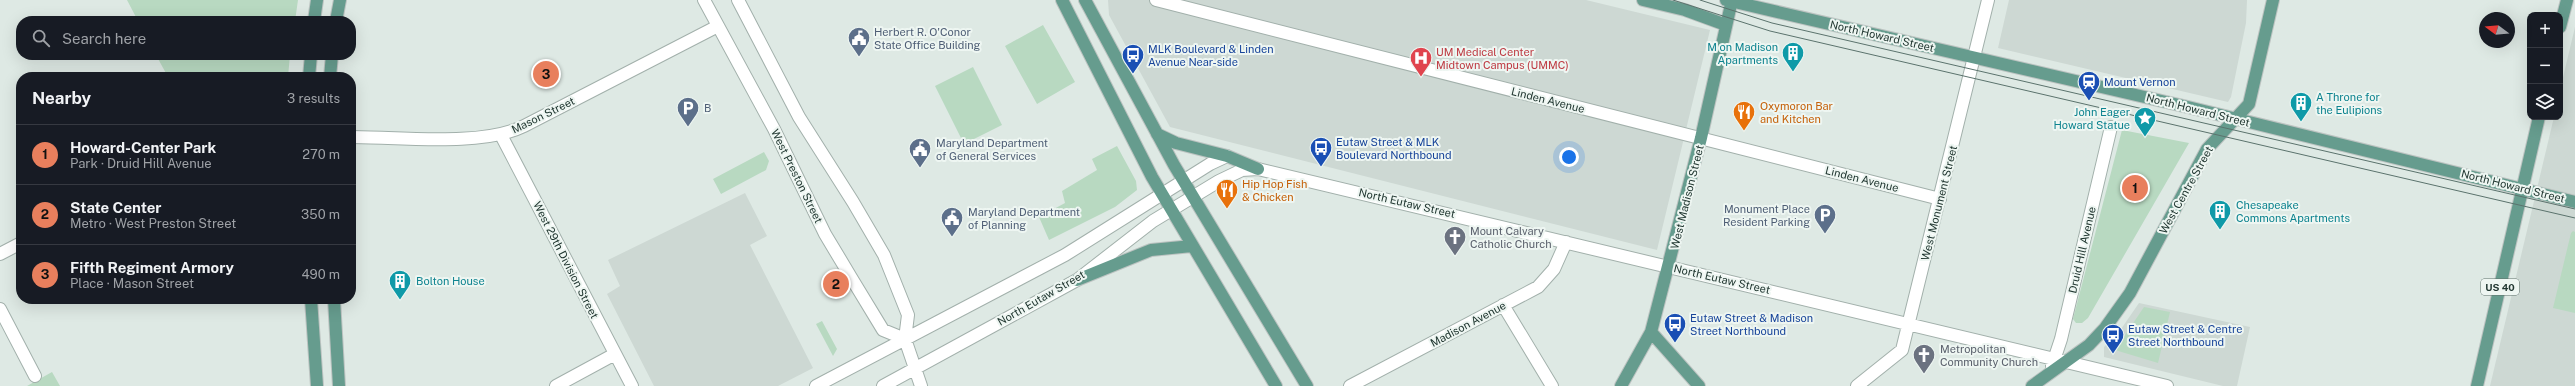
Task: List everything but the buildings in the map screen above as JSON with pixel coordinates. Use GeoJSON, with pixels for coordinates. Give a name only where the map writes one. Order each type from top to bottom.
{"type":"FeatureCollection","features":[{"type":"Feature","properties":{"kind":"main road"},"geometry":{"type":"LineString","coordinates":[[315,16],[317,0]]}},
{"type":"Feature","properties":{"kind":"main road"},"geometry":{"type":"LineString","coordinates":[[337,16],[340,0]]}},
{"type":"Feature","properties":{"kind":"main road"},"geometry":{"type":"LineString","coordinates":[[1062,0],[1162,194],[1276,386]]}},
{"type":"Feature","properties":{"kind":"main road"},"geometry":{"type":"LineString","coordinates":[[1086,0],[1103,35],[1183,181],[1307,386]]}},
{"type":"Feature","properties":{"kind":"main road"},"geometry":{"type":"LineString","coordinates":[[1096,0],[1103,35]]}},
{"type":"Feature","properties":{"kind":"main road"},"geometry":{"type":"LineString","coordinates":[[1643,0],[1685,10],[1726,24]]}},
{"type":"Feature","properties":{"kind":"main road","name":"West Centre Street"},"geometry":{"type":"LineString","coordinates":[[2059,360],[2089,345],[2114,317],[2130,293],[2207,149],[2234,118],[2249,104],[2273,0]]}},
{"type":"Feature","properties":{"kind":"main road"},"geometry":{"type":"LineString","coordinates":[[2563,14],[2566,0]]}},
{"type":"Feature","properties":{"kind":"main road","name":"West Madison Street"},"geometry":{"type":"LineString","coordinates":[[1621,386],[1651,332],[1670,266],[1701,138],[1730,1]]}},
{"type":"Feature","properties":{"kind":"main road","name":"North Howard Street"},"geometry":{"type":"LineString","coordinates":[[1730,1],[2234,118],[2575,202]]}},
{"type":"Feature","properties":{"kind":"main road"},"geometry":{"type":"LineString","coordinates":[[309,72],[311,60]]}},
{"type":"Feature","properties":{"kind":"main road"},"geometry":{"type":"LineString","coordinates":[[330,72],[332,60]]}},
{"type":"Feature","properties":{"kind":"main road","name":"US 40"},"geometry":{"type":"LineString","coordinates":[[2477,386],[2538,120]]}},
{"type":"Feature","properties":{"kind":"main road"},"geometry":{"type":"LineString","coordinates":[[1157,134],[1176,143],[1227,156],[1258,169]]}},
{"type":"Feature","properties":{"kind":"main road"},"geometry":{"type":"LineString","coordinates":[[1077,280],[1151,250],[1192,246]]}},
{"type":"Feature","properties":{"kind":"main road"},"geometry":{"type":"LineString","coordinates":[[311,304],[317,386]]}},
{"type":"Feature","properties":{"kind":"main road"},"geometry":{"type":"LineString","coordinates":[[334,304],[340,386]]}},
{"type":"Feature","properties":{"kind":"main road"},"geometry":{"type":"LineString","coordinates":[[1651,332],[1699,386]]}},
{"type":"Feature","properties":{"kind":"main road"},"geometry":{"type":"LineString","coordinates":[[2032,386],[2050,372],[2059,360]]}},
{"type":"Feature","properties":{"kind":"street","name":"West Preston Street"},"geometry":{"type":"LineString","coordinates":[[704,0],[774,129],[825,234],[883,330],[905,339]]}},
{"type":"Feature","properties":{"kind":"street"},"geometry":{"type":"LineString","coordinates":[[738,0],[799,117],[853,202],[884,255],[908,315],[905,339],[913,369],[921,386]]}},
{"type":"Feature","properties":{"kind":"street","name":"Linden Avenue"},"geometry":{"type":"LineString","coordinates":[[1156,0],[1940,199]]}},
{"type":"Feature","properties":{"kind":"street","name":"West Monument Street"},"geometry":{"type":"LineString","coordinates":[[1857,386],[1902,350],[1910,325],[1988,0]]}},
{"type":"Feature","properties":{"kind":"street","name":"Mason Street"},"geometry":{"type":"LineString","coordinates":[[356,137],[477,138],[501,135],[524,126],[718,26]]}},
{"type":"Feature","properties":{"kind":"street","name":"Druid Hill Avenue"},"geometry":{"type":"LineString","coordinates":[[2059,360],[2061,340],[2111,127]]}},
{"type":"Feature","properties":{"kind":"street","name":"West 29th Division Street"},"geometry":{"type":"LineString","coordinates":[[501,135],[632,386]]}},
{"type":"Feature","properties":{"kind":"street"},"geometry":{"type":"LineString","coordinates":[[816,386],[1065,255],[1210,164],[1227,156]]}},
{"type":"Feature","properties":{"kind":"street","name":"North Eutaw Street"},"geometry":{"type":"LineString","coordinates":[[883,386],[1077,280],[1125,242],[1171,210],[1234,173],[1258,169],[1670,266],[2167,386]]}},
{"type":"Feature","properties":{"kind":"street","name":"Madison Avenue"},"geometry":{"type":"LineString","coordinates":[[1350,386],[1538,287],[1546,280],[1554,269],[1566,242]]}},
{"type":"Feature","properties":{"kind":"street"},"geometry":{"type":"LineString","coordinates":[[0,254],[16,246]]}},
{"type":"Feature","properties":{"kind":"street"},"geometry":{"type":"LineString","coordinates":[[1503,306],[1552,386]]}},
{"type":"Feature","properties":{"kind":"street"},"geometry":{"type":"LineString","coordinates":[[0,309],[35,376]]}},
{"type":"Feature","properties":{"kind":"street"},"geometry":{"type":"LineString","coordinates":[[556,386],[615,354]]}},
{"type":"Feature","properties":{"kind":"shaded area","name":"UM Medical Center Midtown Campus (UMMC)"},"geometry":{"type":"Polygon","coordinates":[[[1108,0],[1586,0],[1710,30],[1657,250],[1170,127],[1109,15],[1108,0]]]}},
{"type":"Feature","properties":{"kind":"shaded area"},"geometry":{"type":"Polygon","coordinates":[[[2009,0],[2247,0],[2246,23],[2231,97],[2228,102],[1998,48],[2009,0]]]}},
{"type":"Feature","properties":{"kind":"shaded area"},"geometry":{"type":"Polygon","coordinates":[[[2575,27],[2575,386],[2490,386],[2553,120],[2563,120],[2563,77],[2575,27]]]}},
{"type":"Feature","properties":{"kind":"shaded area"},"geometry":{"type":"Polygon","coordinates":[[[745,193],[767,236],[750,245],[813,368],[778,386],[654,386],[607,294],[620,286],[608,260],[745,193]]]}},
{"type":"Feature","properties":{"kind":"shaded area"},"geometry":{"type":"Polygon","coordinates":[[[2139,303],[2250,327],[2237,386],[2223,386],[2104,357],[2104,347],[2119,332],[2139,303]]]}},
{"type":"Feature","properties":{"kind":"green space"},"geometry":{"type":"Polygon","coordinates":[[[127,0],[298,0],[296,16],[135,16],[127,0]]]}},
{"type":"Feature","properties":{"kind":"green space"},"geometry":{"type":"Polygon","coordinates":[[[1043,25],[1075,82],[1037,104],[1005,46],[1043,25]]]}},
{"type":"Feature","properties":{"kind":"green space"},"geometry":{"type":"Polygon","coordinates":[[[159,60],[290,60],[288,72],[165,72],[159,60]]]}},
{"type":"Feature","properties":{"kind":"green space"},"geometry":{"type":"Polygon","coordinates":[[[973,67],[1002,125],[964,144],[935,86],[973,67]]]}},
{"type":"Feature","properties":{"kind":"green space"},"geometry":{"type":"Polygon","coordinates":[[[2122,130],[2189,143],[2088,318],[2082,323],[2076,323],[2073,319],[2122,130]]]}},
{"type":"Feature","properties":{"kind":"green space"},"geometry":{"type":"Polygon","coordinates":[[[1117,146],[1136,181],[1137,190],[1115,207],[1049,240],[1039,217],[1065,203],[1062,191],[1097,170],[1092,159],[1117,146]]]}},
{"type":"Feature","properties":{"kind":"green space"},"geometry":{"type":"Polygon","coordinates":[[[764,152],[769,161],[766,170],[721,194],[713,179],[764,152]]]}},
{"type":"Feature","properties":{"kind":"green space"},"geometry":{"type":"Polygon","coordinates":[[[2573,231],[2575,232],[2575,313],[2553,308],[2571,233],[2573,231]]]}},
{"type":"Feature","properties":{"kind":"green space"},"geometry":{"type":"Polygon","coordinates":[[[2144,307],[2170,312],[2158,363],[2115,350],[2144,307]]]}},
{"type":"Feature","properties":{"kind":"green space"},"geometry":{"type":"Polygon","coordinates":[[[822,321],[837,349],[833,356],[816,324],[822,321]]]}},
{"type":"Feature","properties":{"kind":"green space"},"geometry":{"type":"Polygon","coordinates":[[[52,372],[60,386],[27,386],[52,372]]]}},
{"type":"Feature","properties":{"kind":"tram line"},"geometry":{"type":"LineString","coordinates":[[1673,0],[1770,31],[2575,218]]}},
{"type":"Feature","properties":{"kind":"tram line"},"geometry":{"type":"LineString","coordinates":[[1700,0],[1772,23],[2575,209]]}},
{"type":"Feature","properties":{"kind":"place","name":"Herbert R. O'Conor State Office Building"},"geometry":{"type":"Point","coordinates":[859,58]}},
{"type":"Feature","properties":{"kind":"place","name":"M on Madison Apartments"},"geometry":{"type":"Point","coordinates":[1793,72]}},
{"type":"Feature","properties":{"kind":"place","name":"Fifth Regiment Armory"},"geometry":{"type":"Point","coordinates":[546,74]}},
{"type":"Feature","properties":{"kind":"place","name":"MLK Boulevard & Linden Avenue Near-side"},"geometry":{"type":"Point","coordinates":[1133,74]}},
{"type":"Feature","properties":{"kind":"place","name":"UM Medical Center Midtown Campus (UMMC)"},"geometry":{"type":"Point","coordinates":[1421,78]}},
{"type":"Feature","properties":{"kind":"place","name":"Mount Vernon"},"geometry":{"type":"Point","coordinates":[2089,102]}},
{"type":"Feature","properties":{"kind":"place","name":"A Throne for the Eulipions"},"geometry":{"type":"Point","coordinates":[2301,122]}},
{"type":"Feature","properties":{"kind":"place","name":"B"},"geometry":{"type":"Point","coordinates":[688,128]}},
{"type":"Feature","properties":{"kind":"place","name":"Oxymoron Bar and Kitchen"},"geometry":{"type":"Point","coordinates":[1744,132]}},
{"type":"Feature","properties":{"kind":"place","name":"John Eager Howard Statue"},"geometry":{"type":"Point","coordinates":[2145,138]}},
{"type":"Feature","properties":{"kind":"place","name":"Maryland Department of General Services"},"geometry":{"type":"Point","coordinates":[920,168]}},
{"type":"Feature","properties":{"kind":"place","name":"Eutaw Street & MLK Boulevard Northbound"},"geometry":{"type":"Point","coordinates":[1321,168]}},
{"type":"Feature","properties":{"kind":"place","name":"Howard-Center Park"},"geometry":{"type":"Point","coordinates":[2135,188]}},
{"type":"Feature","properties":{"kind":"place","name":"Hip Hop Fish & Chicken"},"geometry":{"type":"Point","coordinates":[1227,210]}},
{"type":"Feature","properties":{"kind":"place","name":"Chesapeake Commons Apartments"},"geometry":{"type":"Point","coordinates":[2220,230]}},
{"type":"Feature","properties":{"kind":"place","name":"Monument Place Resident Parking"},"geometry":{"type":"Point","coordinates":[1825,234]}},
{"type":"Feature","properties":{"kind":"place","name":"Maryland Department of Planning"},"geometry":{"type":"Point","coordinates":[952,238]}},
{"type":"Feature","properties":{"kind":"place","name":"Mount Calvary Catholic Church"},"geometry":{"type":"Point","coordinates":[1455,256]}},
{"type":"Feature","properties":{"kind":"place","name":"State Center"},"geometry":{"type":"Point","coordinates":[836,284]}},
{"type":"Feature","properties":{"kind":"place","name":"Bolton House"},"geometry":{"type":"Point","coordinates":[400,300]}},
{"type":"Feature","properties":{"kind":"place","name":"Eutaw Street & Madison Street Northbound"},"geometry":{"type":"Point","coordinates":[1675,344]}},
{"type":"Feature","properties":{"kind":"place","name":"Eutaw Street & Centre Street Northbound"},"geometry":{"type":"Point","coordinates":[2113,354]}},
{"type":"Feature","properties":{"kind":"place","name":"Metropolitan Community Church"},"geometry":{"type":"Point","coordinates":[1924,374]}}]}
